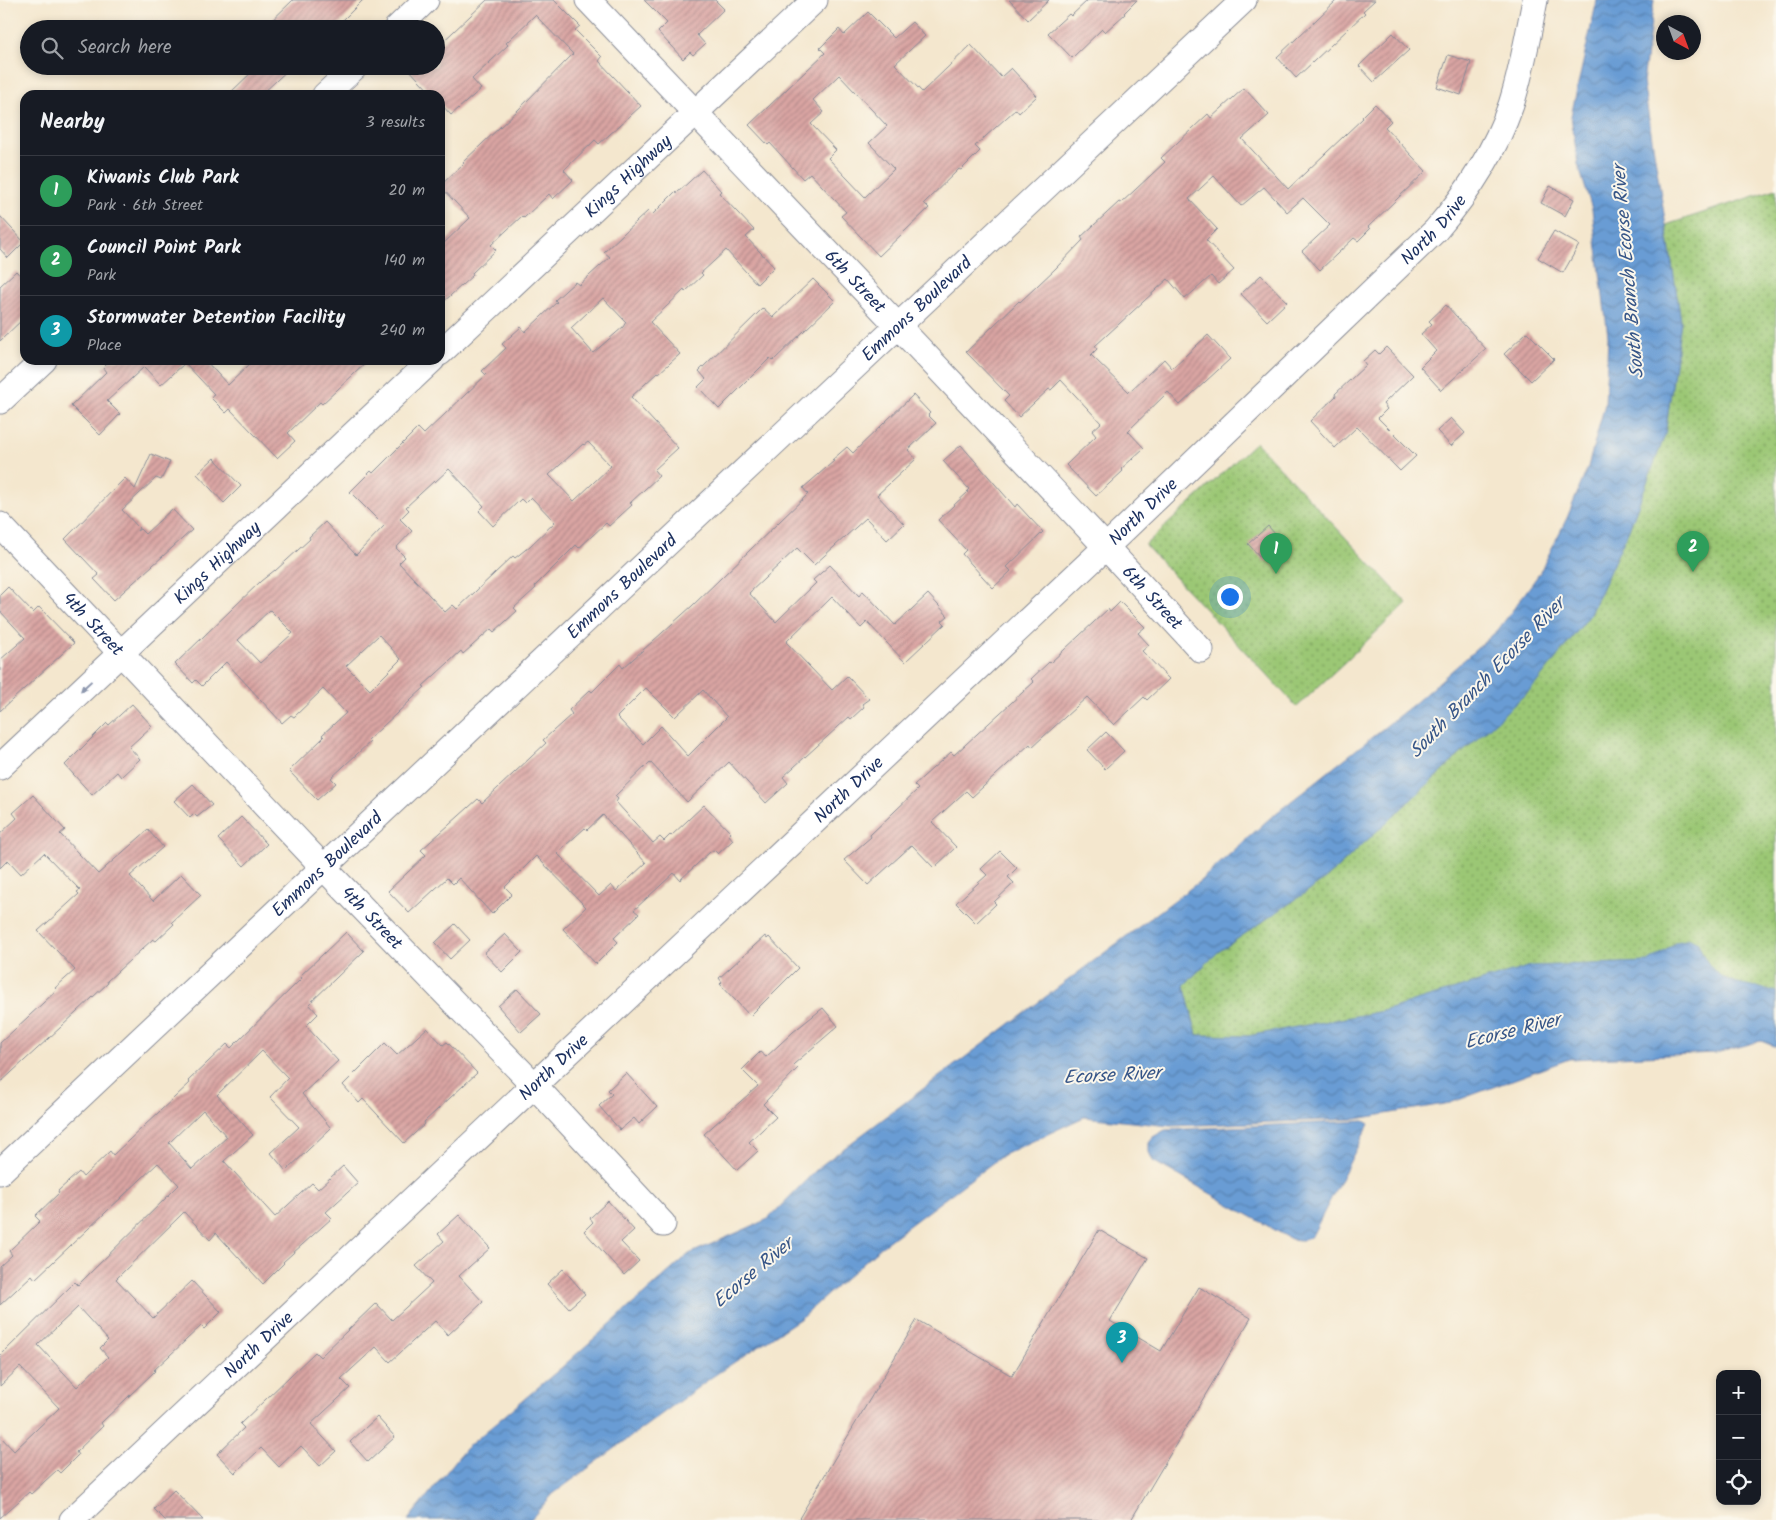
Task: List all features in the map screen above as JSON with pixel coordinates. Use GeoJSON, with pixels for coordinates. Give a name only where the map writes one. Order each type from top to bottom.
{"type":"FeatureCollection","features":[{"type":"Feature","properties":{"kind":"street"},"geometry":{"type":"LineString","coordinates":[[405,20],[426,0]]}},
{"type":"Feature","properties":{"kind":"street","name":"6th Street"},"geometry":{"type":"LineString","coordinates":[[588,0],[899,326],[1201,650]]}},
{"type":"Feature","properties":{"kind":"street","name":"Kings Highway"},"geometry":{"type":"LineString","coordinates":[[445,348],[815,0]]}},
{"type":"Feature","properties":{"kind":"street","name":"Emmons Boulevard"},"geometry":{"type":"LineString","coordinates":[[0,1172],[1244,0]]}},
{"type":"Feature","properties":{"kind":"street","name":"North Drive"},"geometry":{"type":"LineString","coordinates":[[72,1520],[1106,547],[1418,249],[1456,206],[1487,158],[1511,106],[1535,0]]}},
{"type":"Feature","properties":{"kind":"street"},"geometry":{"type":"LineString","coordinates":[[330,90],[346,75]]}},
{"type":"Feature","properties":{"kind":"street"},"geometry":{"type":"LineString","coordinates":[[0,401],[39,365]]}},
{"type":"Feature","properties":{"kind":"street","name":"Kings Highway"},"geometry":{"type":"LineString","coordinates":[[0,767],[427,365]]}},
{"type":"Feature","properties":{"kind":"street","name":"4th Street"},"geometry":{"type":"LineString","coordinates":[[0,525],[324,868],[534,1084],[663,1224]]}},
{"type":"Feature","properties":{"kind":"green space"},"geometry":{"type":"Polygon","coordinates":[[[1776,189],[1776,1037],[1383,1011],[1248,1036],[1197,1035],[1184,985],[1218,952],[1324,880],[1534,686],[1589,616],[1629,529],[1665,435],[1681,321],[1666,225],[1776,189]]]}},
{"type":"Feature","properties":{"kind":"green space"},"geometry":{"type":"Polygon","coordinates":[[[1256,442],[1407,603],[1297,707],[1145,545],[1256,442]]]}},
{"type":"Feature","properties":{"kind":"water"},"geometry":{"type":"Polygon","coordinates":[[[1597,0],[1654,0],[1643,82],[1681,321],[1665,435],[1629,529],[1589,616],[1534,686],[1324,880],[1218,952],[1184,985],[1197,1035],[1248,1036],[1383,1011],[1531,966],[1648,962],[1676,942],[1690,939],[1698,943],[1712,968],[1728,980],[1776,992],[1776,1047],[1761,1041],[1716,1053],[1569,1059],[1450,1103],[1356,1119],[1170,1126],[1084,1117],[1003,1155],[883,1245],[801,1318],[712,1377],[553,1494],[530,1520],[408,1520],[465,1449],[561,1368],[689,1254],[768,1219],[819,1167],[1200,881],[1270,818],[1415,703],[1498,630],[1539,574],[1567,518],[1588,467],[1605,404],[1608,336],[1592,209],[1578,164],[1571,116],[1597,0]]]}},
{"type":"Feature","properties":{"kind":"water"},"geometry":{"type":"Polygon","coordinates":[[[1364,1121],[1369,1124],[1313,1234],[1303,1240],[1291,1239],[1153,1161],[1149,1152],[1149,1142],[1153,1137],[1165,1130],[1364,1121]]]}},
{"type":"Feature","properties":{"kind":"building"},"geometry":{"type":"Polygon","coordinates":[[[293,0],[363,0],[343,20],[272,20],[293,0]]]}},
{"type":"Feature","properties":{"kind":"building"},"geometry":{"type":"Polygon","coordinates":[[[487,0],[554,0],[580,26],[575,30],[602,57],[599,61],[641,106],[599,144],[595,140],[564,170],[573,180],[553,199],[549,194],[524,218],[522,216],[491,245],[496,250],[472,273],[473,275],[445,300],[445,242],[470,218],[445,191],[445,181],[573,54],[535,15],[506,43],[508,45],[472,79],[481,89],[451,115],[445,108],[445,90],[428,90],[414,75],[445,75],[445,40],[487,0]]]}},
{"type":"Feature","properties":{"kind":"building"},"geometry":{"type":"Polygon","coordinates":[[[644,0],[715,0],[724,9],[697,35],[705,44],[693,55],[690,52],[683,59],[658,32],[667,23],[644,0]]]}},
{"type":"Feature","properties":{"kind":"building"},"geometry":{"type":"Polygon","coordinates":[[[1009,0],[1049,0],[1028,20],[1009,0]]]}},
{"type":"Feature","properties":{"kind":"building"},"geometry":{"type":"Polygon","coordinates":[[[1088,0],[1137,0],[1105,32],[1102,29],[1072,58],[1048,33],[1069,14],[1071,16],[1088,0]]]}},
{"type":"Feature","properties":{"kind":"building"},"geometry":{"type":"Polygon","coordinates":[[[1337,0],[1375,0],[1363,11],[1365,13],[1296,78],[1277,57],[1337,0]]]}},
{"type":"Feature","properties":{"kind":"building"},"geometry":{"type":"Polygon","coordinates":[[[868,12],[894,38],[912,22],[925,36],[895,64],[922,92],[971,45],[1001,77],[1011,68],[1037,96],[1019,113],[1016,109],[975,146],[980,151],[924,203],[929,208],[879,256],[841,216],[846,212],[810,173],[803,179],[770,143],[768,145],[749,125],[825,53],[820,48],[839,29],[844,35],[868,12]],[[839,75],[813,100],[824,112],[811,124],[836,150],[828,158],[865,197],[894,169],[869,143],[887,126],[839,75]]]}},
{"type":"Feature","properties":{"kind":"building"},"geometry":{"type":"Polygon","coordinates":[[[1393,33],[1409,50],[1374,82],[1359,66],[1393,33]]]}},
{"type":"Feature","properties":{"kind":"building"},"geometry":{"type":"Polygon","coordinates":[[[1448,55],[1471,62],[1461,95],[1437,87],[1448,55]]]}},
{"type":"Feature","properties":{"kind":"building"},"geometry":{"type":"Polygon","coordinates":[[[249,75],[282,75],[266,90],[233,90],[249,75]]]}},
{"type":"Feature","properties":{"kind":"building"},"geometry":{"type":"Polygon","coordinates":[[[1244,88],[1269,115],[1242,139],[1288,189],[1363,118],[1375,104],[1391,121],[1385,127],[1426,171],[1368,227],[1370,229],[1358,241],[1354,238],[1320,270],[1302,251],[1330,225],[1303,198],[1287,212],[1264,187],[1241,206],[1214,176],[1189,199],[1217,229],[1206,240],[1234,270],[1218,284],[1211,276],[1185,299],[1168,279],[1095,346],[1097,349],[1091,355],[1129,392],[1164,359],[1172,368],[1208,335],[1230,359],[1180,405],[1168,392],[1128,431],[1144,448],[1096,496],[1066,465],[1096,436],[1092,431],[1101,423],[1061,380],[1019,417],[1004,401],[1009,396],[966,352],[1055,269],[1083,240],[1081,237],[1165,162],[1161,158],[1208,114],[1211,118],[1244,88]]]}},
{"type":"Feature","properties":{"kind":"building"},"geometry":{"type":"Polygon","coordinates":[[[702,170],[721,191],[719,193],[754,230],[746,237],[774,267],[757,284],[726,250],[701,273],[703,275],[650,322],[680,354],[631,397],[678,448],[654,470],[659,476],[630,503],[632,505],[609,526],[606,523],[579,548],[576,545],[535,586],[536,588],[514,608],[517,611],[494,632],[491,629],[463,654],[461,651],[423,686],[425,687],[368,740],[370,742],[331,778],[336,783],[317,800],[289,771],[324,737],[322,735],[346,713],[323,689],[294,717],[291,715],[282,723],[226,662],[202,686],[196,680],[193,683],[175,664],[261,581],[275,571],[310,539],[309,537],[325,522],[356,555],[384,526],[350,492],[371,471],[373,473],[418,428],[424,434],[486,375],[482,371],[506,348],[502,344],[521,327],[525,332],[575,282],[579,285],[610,257],[604,252],[648,211],[652,215],[676,191],[677,193],[702,170]],[[603,298],[571,328],[593,353],[623,327],[626,322],[603,298]],[[588,442],[549,475],[574,501],[611,466],[588,442]],[[449,469],[406,507],[409,510],[400,519],[412,531],[396,548],[405,557],[399,563],[445,612],[453,605],[457,609],[513,556],[515,558],[530,546],[555,522],[531,497],[525,503],[521,499],[493,526],[479,511],[484,506],[449,469]],[[270,610],[238,640],[260,663],[293,633],[270,610]],[[379,635],[346,666],[370,690],[401,659],[379,635]]]}},
{"type":"Feature","properties":{"kind":"building"},"geometry":{"type":"Polygon","coordinates":[[[1550,186],[1574,199],[1565,216],[1541,203],[1550,186]]]}},
{"type":"Feature","properties":{"kind":"building"},"geometry":{"type":"Polygon","coordinates":[[[0,216],[20,238],[20,246],[8,258],[0,249],[0,216]]]}},
{"type":"Feature","properties":{"kind":"building"},"geometry":{"type":"Polygon","coordinates":[[[1554,231],[1579,245],[1563,273],[1538,258],[1554,231]]]}},
{"type":"Feature","properties":{"kind":"building"},"geometry":{"type":"Polygon","coordinates":[[[16,271],[20,275],[20,322],[0,341],[0,286],[16,271]]]}},
{"type":"Feature","properties":{"kind":"building"},"geometry":{"type":"Polygon","coordinates":[[[1261,275],[1287,302],[1267,321],[1241,294],[1261,275]]]}},
{"type":"Feature","properties":{"kind":"building"},"geometry":{"type":"Polygon","coordinates":[[[813,279],[835,301],[773,361],[770,358],[719,409],[698,387],[706,379],[699,371],[763,308],[773,317],[813,279]]]}},
{"type":"Feature","properties":{"kind":"building"},"geometry":{"type":"Polygon","coordinates":[[[1446,305],[1486,349],[1441,390],[1420,367],[1436,351],[1421,334],[1432,324],[1429,321],[1446,305]]]}},
{"type":"Feature","properties":{"kind":"building"},"geometry":{"type":"Polygon","coordinates":[[[1527,332],[1554,359],[1531,381],[1504,354],[1527,332]]]}},
{"type":"Feature","properties":{"kind":"building"},"geometry":{"type":"Polygon","coordinates":[[[1386,347],[1413,375],[1383,404],[1387,409],[1378,418],[1416,456],[1400,471],[1357,427],[1335,448],[1310,421],[1366,365],[1363,361],[1375,350],[1379,354],[1386,347]]]}},
{"type":"Feature","properties":{"kind":"building"},"geometry":{"type":"Polygon","coordinates":[[[106,365],[183,365],[161,385],[144,367],[107,401],[120,414],[100,435],[71,406],[106,372],[103,368],[106,365]]]}},
{"type":"Feature","properties":{"kind":"building"},"geometry":{"type":"Polygon","coordinates":[[[187,365],[210,365],[228,385],[249,365],[364,365],[322,404],[320,402],[288,433],[295,441],[277,458],[230,409],[226,413],[211,398],[214,394],[187,365]]]}},
{"type":"Feature","properties":{"kind":"building"},"geometry":{"type":"Polygon","coordinates":[[[913,395],[930,413],[928,415],[936,423],[908,450],[916,459],[877,495],[904,524],[887,540],[866,518],[814,565],[797,548],[749,593],[776,622],[816,583],[813,580],[830,565],[859,596],[863,591],[895,625],[928,594],[948,616],[942,621],[945,624],[905,662],[867,622],[861,628],[832,597],[786,642],[832,690],[847,676],[869,699],[862,704],[864,707],[851,719],[849,717],[783,777],[788,783],[766,803],[729,762],[687,802],[650,762],[615,796],[618,799],[616,802],[653,843],[660,837],[664,841],[671,836],[704,805],[731,833],[729,835],[733,840],[718,854],[714,850],[710,852],[680,880],[674,873],[634,910],[639,914],[614,938],[618,942],[596,964],[563,929],[586,907],[536,856],[505,887],[512,894],[492,914],[459,878],[453,884],[447,878],[409,913],[388,891],[426,855],[421,850],[478,799],[482,803],[546,743],[543,740],[572,714],[569,710],[590,690],[592,692],[620,664],[623,668],[692,606],[808,494],[803,488],[834,461],[832,460],[847,447],[853,453],[913,395]],[[646,688],[617,717],[643,744],[661,726],[688,756],[727,717],[703,690],[675,717],[646,688]],[[603,815],[557,853],[599,896],[611,885],[616,891],[646,863],[603,815]]]}},
{"type":"Feature","properties":{"kind":"building"},"geometry":{"type":"Polygon","coordinates":[[[1451,418],[1465,433],[1451,446],[1437,431],[1451,418]]]}},
{"type":"Feature","properties":{"kind":"building"},"geometry":{"type":"Polygon","coordinates":[[[961,445],[1015,507],[1017,504],[1043,532],[1007,567],[1011,571],[993,588],[962,554],[966,550],[938,520],[969,489],[943,461],[961,445]]]}},
{"type":"Feature","properties":{"kind":"building"},"geometry":{"type":"Polygon","coordinates":[[[151,454],[170,462],[161,480],[156,478],[122,510],[139,528],[137,531],[140,529],[145,534],[172,509],[192,530],[114,600],[94,579],[99,575],[65,539],[125,478],[135,489],[151,454]]]}},
{"type":"Feature","properties":{"kind":"building"},"geometry":{"type":"Polygon","coordinates":[[[214,458],[241,486],[224,503],[197,474],[214,458]]]}},
{"type":"Feature","properties":{"kind":"building"},"geometry":{"type":"Polygon","coordinates":[[[1268,526],[1284,544],[1265,562],[1248,544],[1268,526]]]}},
{"type":"Feature","properties":{"kind":"building"},"geometry":{"type":"Polygon","coordinates":[[[8,587],[33,613],[39,607],[74,643],[0,711],[0,660],[25,638],[0,611],[0,595],[8,587]]]}},
{"type":"Feature","properties":{"kind":"building"},"geometry":{"type":"Polygon","coordinates":[[[1120,602],[1145,627],[1138,633],[1149,645],[1142,651],[1169,679],[1147,700],[1144,697],[1114,725],[1087,697],[1032,747],[1030,744],[972,797],[966,791],[932,822],[956,847],[934,868],[912,845],[868,885],[844,860],[871,837],[870,835],[918,789],[914,785],[951,752],[954,755],[1034,682],[1031,679],[1049,662],[1108,609],[1110,612],[1120,602]]]}},
{"type":"Feature","properties":{"kind":"building"},"geometry":{"type":"Polygon","coordinates":[[[132,704],[152,726],[129,747],[140,759],[121,777],[117,772],[92,795],[65,765],[107,723],[109,725],[132,704]]]}},
{"type":"Feature","properties":{"kind":"building"},"geometry":{"type":"Polygon","coordinates":[[[1106,732],[1124,751],[1105,769],[1087,750],[1106,732]]]}},
{"type":"Feature","properties":{"kind":"building"},"geometry":{"type":"Polygon","coordinates":[[[193,784],[212,805],[197,817],[194,814],[190,818],[174,801],[193,784]]]}},
{"type":"Feature","properties":{"kind":"building"},"geometry":{"type":"Polygon","coordinates":[[[33,795],[65,830],[60,834],[98,874],[148,830],[163,847],[130,876],[153,901],[181,874],[201,895],[172,922],[174,924],[156,941],[153,939],[0,1083],[0,1043],[57,990],[55,988],[75,970],[38,931],[79,894],[77,892],[80,890],[44,853],[21,874],[8,860],[0,868],[0,834],[17,818],[13,813],[33,795]]]}},
{"type":"Feature","properties":{"kind":"building"},"geometry":{"type":"Polygon","coordinates":[[[241,817],[267,844],[244,866],[218,839],[241,817]]]}},
{"type":"Feature","properties":{"kind":"building"},"geometry":{"type":"Polygon","coordinates":[[[1000,851],[1017,868],[1008,877],[1014,883],[976,923],[956,903],[987,875],[981,869],[1000,851]]]}},
{"type":"Feature","properties":{"kind":"building"},"geometry":{"type":"Polygon","coordinates":[[[455,924],[470,940],[450,959],[435,943],[455,924]]]}},
{"type":"Feature","properties":{"kind":"building"},"geometry":{"type":"Polygon","coordinates":[[[346,932],[364,951],[309,1004],[318,1014],[306,1026],[338,1061],[302,1094],[331,1128],[286,1171],[271,1153],[299,1127],[270,1097],[288,1078],[262,1051],[217,1095],[253,1135],[224,1161],[275,1217],[312,1183],[318,1189],[343,1166],[358,1183],[326,1212],[332,1218],[283,1262],[263,1284],[216,1233],[210,1240],[184,1212],[116,1279],[153,1318],[192,1281],[221,1312],[204,1329],[201,1326],[101,1423],[103,1426],[76,1452],[78,1455],[60,1473],[57,1470],[31,1494],[29,1492],[0,1518],[0,1436],[14,1451],[59,1408],[20,1367],[0,1386],[0,1356],[75,1282],[78,1285],[179,1185],[158,1163],[35,1279],[32,1275],[0,1305],[0,1266],[12,1255],[9,1251],[40,1221],[35,1216],[59,1193],[58,1191],[79,1172],[83,1177],[110,1151],[113,1155],[190,1083],[188,1081],[227,1044],[231,1048],[302,978],[300,976],[346,932]],[[203,1110],[169,1143],[192,1169],[227,1137],[203,1110]],[[78,1307],[38,1345],[77,1387],[108,1357],[100,1348],[108,1340],[78,1307]]]}},
{"type":"Feature","properties":{"kind":"building"},"geometry":{"type":"Polygon","coordinates":[[[505,934],[522,952],[502,972],[484,953],[505,934]]]}},
{"type":"Feature","properties":{"kind":"building"},"geometry":{"type":"Polygon","coordinates":[[[765,936],[767,939],[769,937],[798,968],[750,1016],[720,984],[722,982],[719,978],[765,936]]]}},
{"type":"Feature","properties":{"kind":"building"},"geometry":{"type":"Polygon","coordinates":[[[517,989],[541,1014],[521,1032],[498,1006],[517,989]]]}},
{"type":"Feature","properties":{"kind":"building"},"geometry":{"type":"Polygon","coordinates":[[[823,1008],[838,1026],[794,1064],[798,1068],[763,1104],[776,1117],[749,1142],[758,1151],[737,1170],[704,1134],[758,1086],[742,1070],[760,1052],[766,1057],[823,1008]]]}},
{"type":"Feature","properties":{"kind":"building"},"geometry":{"type":"Polygon","coordinates":[[[427,1028],[443,1045],[447,1042],[477,1073],[404,1143],[363,1099],[359,1103],[343,1085],[385,1043],[397,1055],[427,1028]]]}},
{"type":"Feature","properties":{"kind":"building"},"geometry":{"type":"Polygon","coordinates":[[[626,1073],[657,1107],[639,1124],[634,1118],[620,1130],[599,1106],[612,1094],[608,1090],[626,1073]]]}},
{"type":"Feature","properties":{"kind":"building"},"geometry":{"type":"Polygon","coordinates":[[[608,1201],[634,1230],[621,1242],[639,1261],[624,1275],[584,1231],[593,1222],[590,1218],[608,1201]]]}},
{"type":"Feature","properties":{"kind":"building"},"geometry":{"type":"Polygon","coordinates":[[[459,1215],[490,1248],[459,1276],[483,1302],[448,1335],[435,1321],[390,1362],[376,1347],[341,1379],[350,1388],[311,1424],[336,1451],[320,1466],[301,1446],[279,1467],[261,1448],[235,1473],[217,1454],[244,1428],[240,1424],[315,1352],[320,1357],[376,1303],[392,1320],[432,1283],[416,1266],[444,1241],[438,1234],[459,1215]]]}},
{"type":"Feature","properties":{"kind":"building"},"geometry":{"type":"Polygon","coordinates":[[[1099,1230],[1148,1258],[1110,1321],[1161,1351],[1199,1287],[1251,1318],[1131,1520],[798,1520],[917,1320],[1012,1376],[1099,1230]]]}},
{"type":"Feature","properties":{"kind":"building"},"geometry":{"type":"Polygon","coordinates":[[[563,1269],[585,1294],[569,1308],[547,1284],[563,1269]]]}},
{"type":"Feature","properties":{"kind":"building"},"geometry":{"type":"Polygon","coordinates":[[[377,1417],[395,1437],[368,1462],[350,1442],[377,1417]]]}},
{"type":"Feature","properties":{"kind":"building"},"geometry":{"type":"Polygon","coordinates":[[[174,1490],[203,1520],[165,1520],[154,1509],[174,1490]]]}},
{"type":"Feature","properties":{"kind":"place","name":"Council Point Park"},"geometry":{"type":"Point","coordinates":[1693,572]}},
{"type":"Feature","properties":{"kind":"place","name":"Kiwanis Club Park"},"geometry":{"type":"Point","coordinates":[1276,574]}},
{"type":"Feature","properties":{"kind":"place","name":"Stormwater Detention Facility"},"geometry":{"type":"Point","coordinates":[1122,1363]}},
{"type":"Feature","properties":{"kind":"water label","name":"South Branch Ecorse River"},"geometry":{"type":"Point","coordinates":[1627,272]}},
{"type":"Feature","properties":{"kind":"water label","name":"South Branch Ecorse River"},"geometry":{"type":"Point","coordinates":[1486,677]}},
{"type":"Feature","properties":{"kind":"water label","name":"Ecorse River"},"geometry":{"type":"Point","coordinates":[1512,1030]}},
{"type":"Feature","properties":{"kind":"water label","name":"Ecorse River"},"geometry":{"type":"Point","coordinates":[1112,1074]}},
{"type":"Feature","properties":{"kind":"water label","name":"Ecorse River"},"geometry":{"type":"Point","coordinates":[752,1272]}}]}
